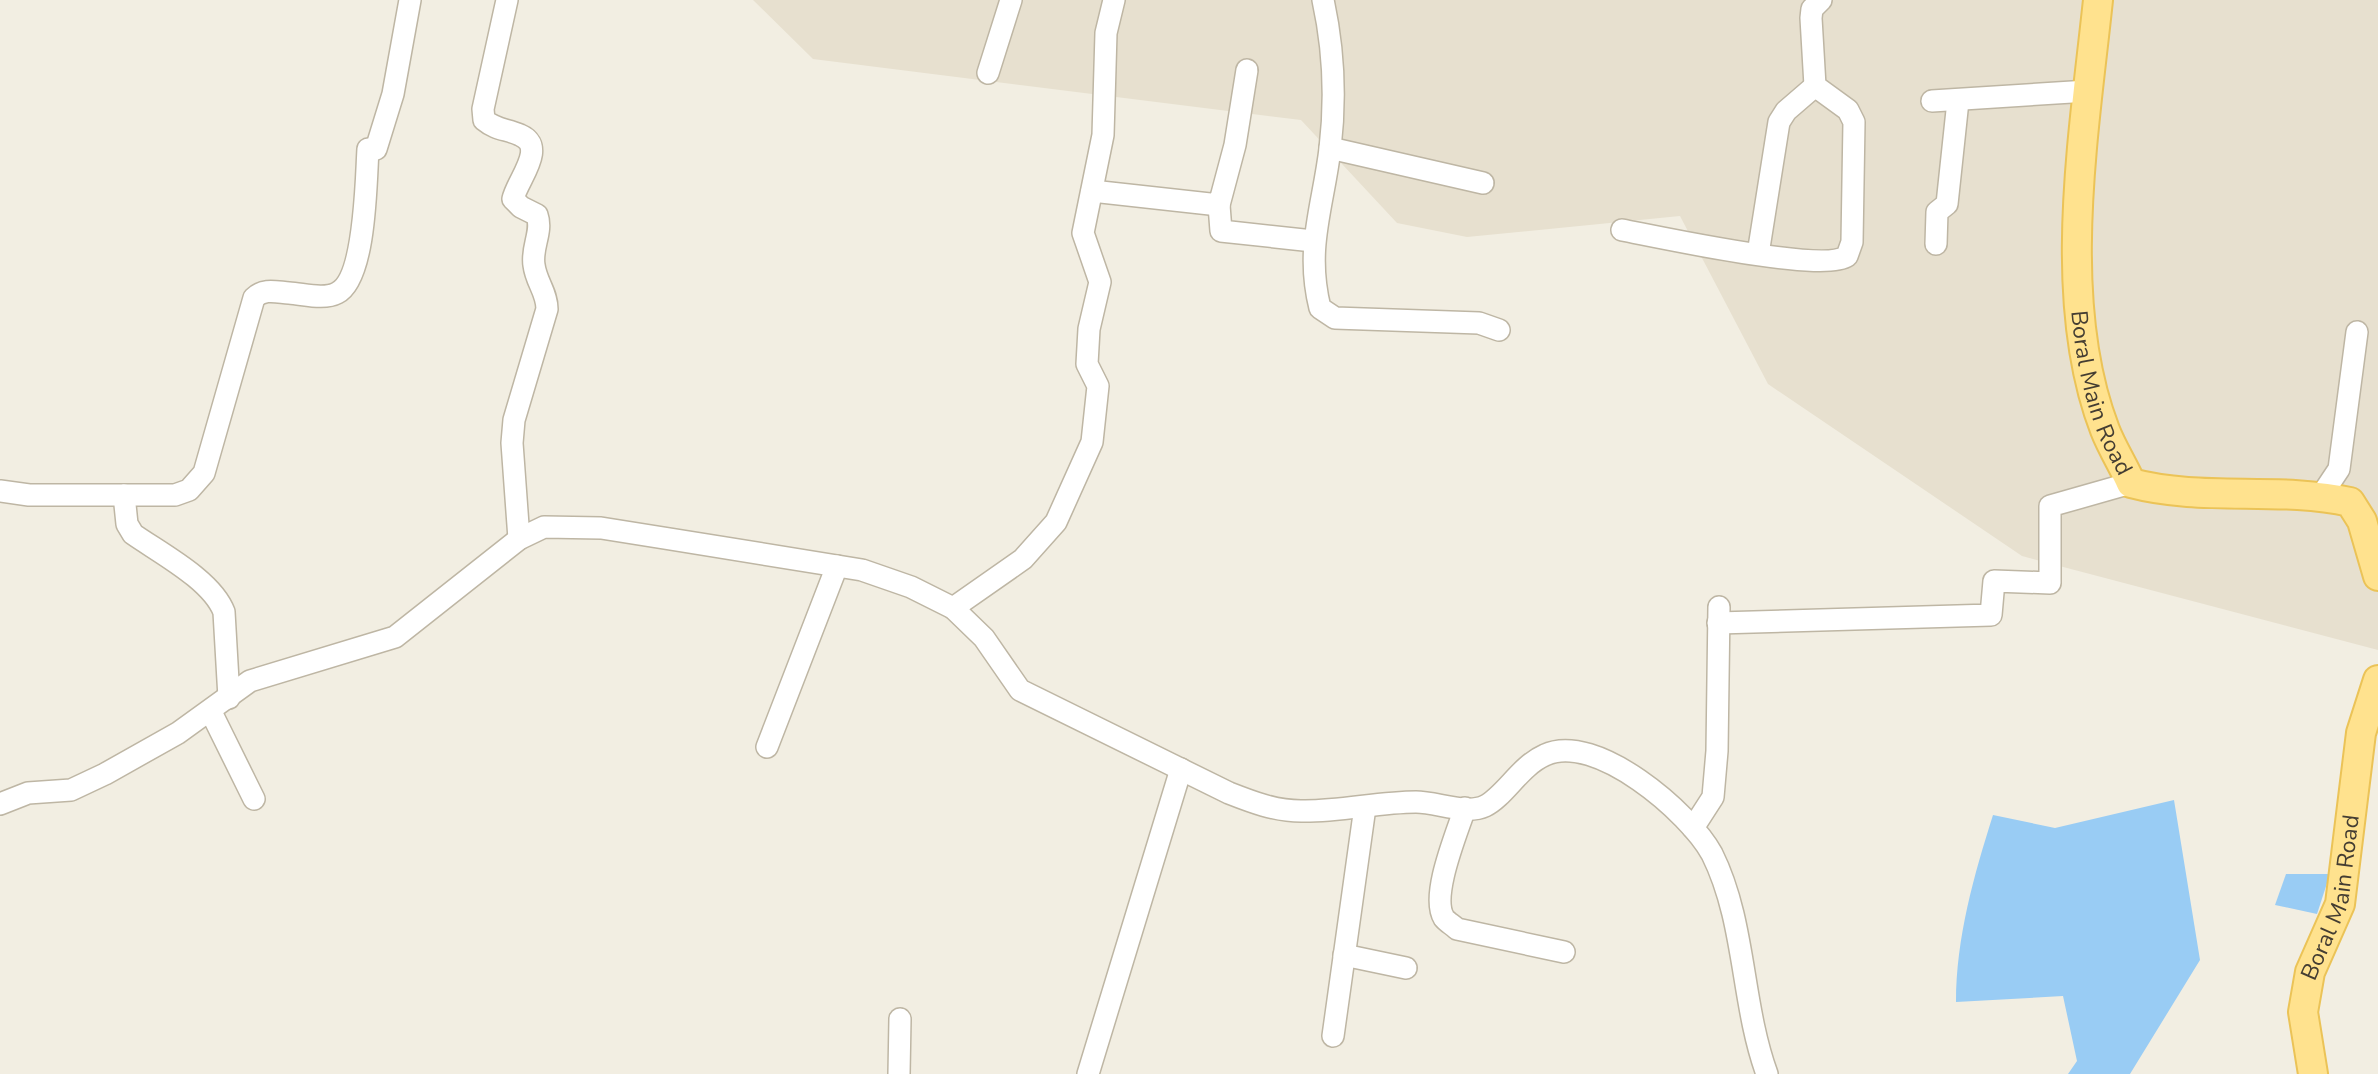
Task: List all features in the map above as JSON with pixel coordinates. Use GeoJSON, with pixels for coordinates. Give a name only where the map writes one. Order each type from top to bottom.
{"type":"FeatureCollection","features":[{"type":"Feature","properties":{"kind":"main road","name":"Boral Main Road"},"geometry":{"type":"LineString","coordinates":[[2098,0],[2088,91],[2077,243],[2078,290],[2089,370],[2105,429],[2131,483],[2163,492],[2320,496],[2350,502],[2362,521],[2378,576]]}},
{"type":"Feature","properties":{"kind":"main road","name":"Boral Main Road"},"geometry":{"type":"LineString","coordinates":[[2313,1074],[2303,1012],[2310,972],[2340,904],[2361,733],[2378,680]]}},
{"type":"Feature","properties":{"kind":"street"},"geometry":{"type":"LineString","coordinates":[[0,491],[29,495],[175,495],[189,490],[204,473],[248,312],[259,293],[328,297],[344,289],[351,278],[362,232],[372,149],[393,93],[410,0]]}},
{"type":"Feature","properties":{"kind":"street"},"geometry":{"type":"LineString","coordinates":[[507,0],[483,109],[484,120],[493,128],[523,136],[532,145],[533,156],[516,186],[513,199],[521,207],[537,215],[540,224],[534,265],[547,295],[547,309],[514,420],[512,443],[519,539]]}},
{"type":"Feature","properties":{"kind":"street"},"geometry":{"type":"LineString","coordinates":[[988,73],[1011,0]]}},
{"type":"Feature","properties":{"kind":"street"},"geometry":{"type":"LineString","coordinates":[[953,608],[1023,559],[1056,523],[1092,442],[1098,386],[1087,364],[1089,329],[1100,282],[1083,233],[1103,135],[1105,33],[1114,0]]}},
{"type":"Feature","properties":{"kind":"street"},"geometry":{"type":"LineString","coordinates":[[1323,0],[1334,67],[1330,148],[1313,241],[1320,308],[1328,316],[1479,323],[1499,330]]}},
{"type":"Feature","properties":{"kind":"street"},"geometry":{"type":"LineString","coordinates":[[1622,230],[1758,254],[1825,261],[1842,259],[1850,251],[1854,122],[1847,110],[1815,86],[1811,18],[1812,9],[1821,0]]}},
{"type":"Feature","properties":{"kind":"street"},"geometry":{"type":"LineString","coordinates":[[1247,70],[1235,145],[1219,205],[1221,231],[1313,241]]}},
{"type":"Feature","properties":{"kind":"street"},"geometry":{"type":"LineString","coordinates":[[1758,254],[1779,122],[1786,111],[1815,86]]}},
{"type":"Feature","properties":{"kind":"street"},"geometry":{"type":"LineString","coordinates":[[1932,101],[2088,91]]}},
{"type":"Feature","properties":{"kind":"street"},"geometry":{"type":"LineString","coordinates":[[1936,244],[1937,212],[1947,204],[1958,101]]}},
{"type":"Feature","properties":{"kind":"street"},"geometry":{"type":"LineString","coordinates":[[1330,148],[1483,183]]}},
{"type":"Feature","properties":{"kind":"street"},"geometry":{"type":"LineString","coordinates":[[1092,191],[1219,205]]}},
{"type":"Feature","properties":{"kind":"street"},"geometry":{"type":"LineString","coordinates":[[2320,496],[2339,469],[2357,332]]}},
{"type":"Feature","properties":{"kind":"street"},"geometry":{"type":"LineString","coordinates":[[1693,828],[1713,797],[1717,751],[1718,615],[1990,615],[1994,581],[2050,583],[2050,506],[2131,483]]}},
{"type":"Feature","properties":{"kind":"street"},"geometry":{"type":"LineString","coordinates":[[124,495],[127,524],[133,534],[206,586],[220,600],[224,612],[229,698]]}},
{"type":"Feature","properties":{"kind":"street"},"geometry":{"type":"LineString","coordinates":[[0,804],[28,793],[71,790],[106,774],[211,712],[261,677],[395,637],[519,539],[544,527],[601,528],[862,570],[911,587],[953,608],[984,638],[1020,690],[1263,806],[1299,811],[1414,802],[1465,808],[1485,806],[1526,767],[1547,754],[1567,751],[1608,760],[1655,793],[1693,828],[1711,853],[1732,903],[1756,1044],[1767,1074]]}},
{"type":"Feature","properties":{"kind":"street"},"geometry":{"type":"LineString","coordinates":[[767,747],[836,566]]}},
{"type":"Feature","properties":{"kind":"street"},"geometry":{"type":"LineString","coordinates":[[211,712],[254,799]]}},
{"type":"Feature","properties":{"kind":"street"},"geometry":{"type":"LineString","coordinates":[[1088,1074],[1181,769]]}},
{"type":"Feature","properties":{"kind":"street"},"geometry":{"type":"LineString","coordinates":[[1332,1036],[1365,807]]}},
{"type":"Feature","properties":{"kind":"street"},"geometry":{"type":"LineString","coordinates":[[1465,808],[1441,886],[1440,905],[1445,918],[1457,929],[1564,952]]}},
{"type":"Feature","properties":{"kind":"street"},"geometry":{"type":"LineString","coordinates":[[1344,954],[1406,968]]}},
{"type":"Feature","properties":{"kind":"street"},"geometry":{"type":"LineString","coordinates":[[899,1074],[900,1019]]}},
{"type":"Feature","properties":{"kind":"shaded area"},"geometry":{"type":"Polygon","coordinates":[[[753,0],[2378,0],[2378,650],[2022,556],[1768,384],[1680,216],[1467,237],[1397,223],[1301,120],[813,59],[753,0]]]}},
{"type":"Feature","properties":{"kind":"water"},"geometry":{"type":"Polygon","coordinates":[[[2174,800],[2200,960],[2130,1074],[2068,1074],[2077,1061],[2063,996],[1956,1002],[1963,931],[1993,815],[2055,828],[2174,800]]]}},
{"type":"Feature","properties":{"kind":"water"},"geometry":{"type":"Polygon","coordinates":[[[2286,874],[2330,874],[2317,914],[2275,905],[2286,874]]]}}]}
